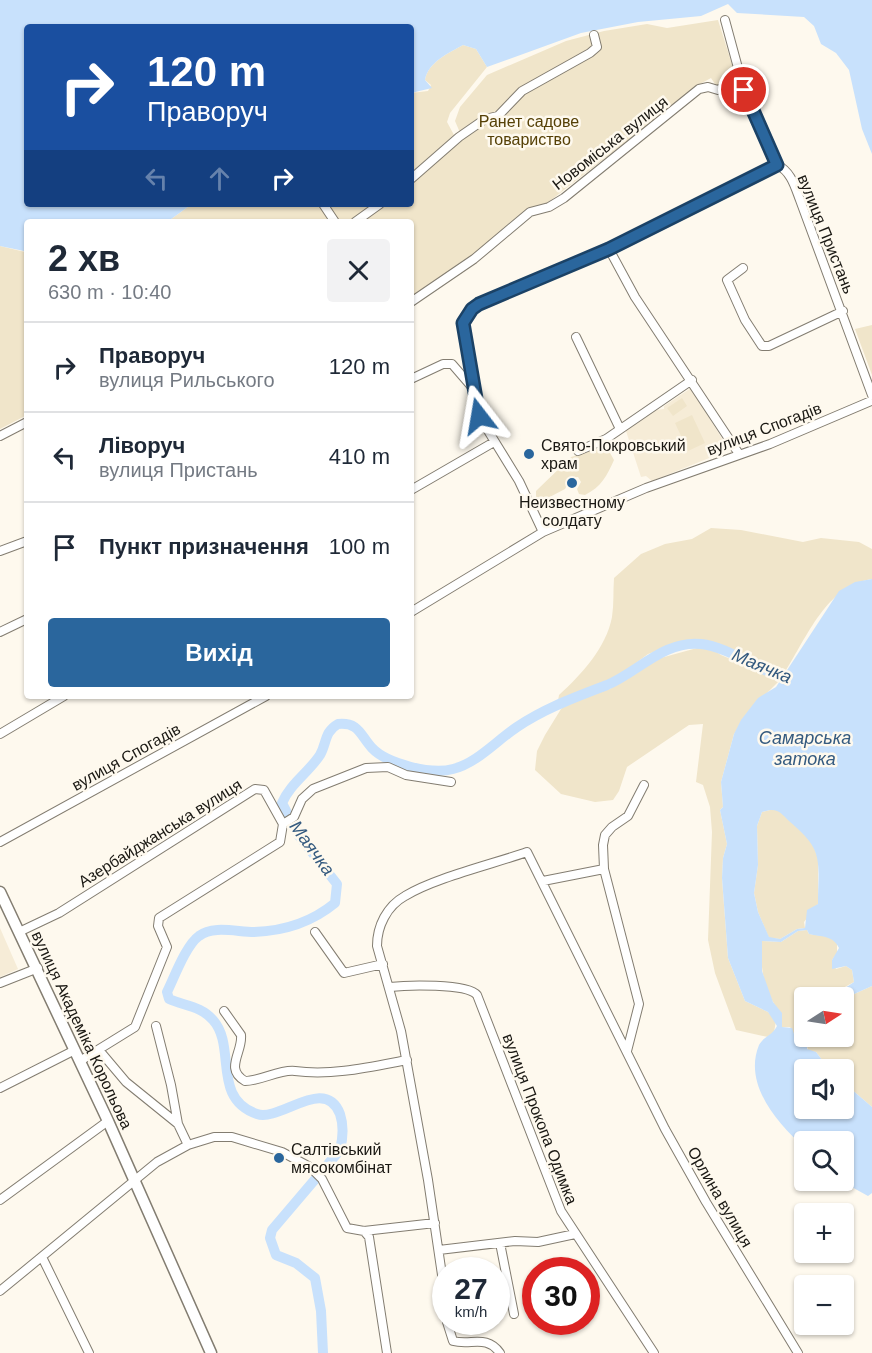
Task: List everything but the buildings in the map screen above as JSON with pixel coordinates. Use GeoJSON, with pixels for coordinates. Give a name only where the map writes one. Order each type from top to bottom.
{"type":"FeatureCollection","features":[{"type":"Feature","properties":{"kind":"main road","name":"вулиця Академіка Корольова"},"geometry":{"type":"LineString","coordinates":[[0,892],[38,968],[211,1353]]}},
{"type":"Feature","properties":{"kind":"street","name":"вулиця Пристань"},"geometry":{"type":"LineString","coordinates":[[726,20],[741,79],[777,165],[784,168],[791,177],[843,311],[872,399]]}},
{"type":"Feature","properties":{"kind":"street"},"geometry":{"type":"LineString","coordinates":[[414,176],[459,137],[485,119],[498,116],[522,91],[590,53],[597,47],[594,35]]}},
{"type":"Feature","properties":{"kind":"street","name":"Новоміська вулиця"},"geometry":{"type":"LineString","coordinates":[[414,300],[474,259],[530,212],[549,207],[564,198],[699,89],[708,87],[718,90],[741,79]]}},
{"type":"Feature","properties":{"kind":"street"},"geometry":{"type":"LineString","coordinates":[[543,532],[519,481],[479,416],[472,387],[463,323],[472,309],[609,249],[777,165]]}},
{"type":"Feature","properties":{"kind":"street"},"geometry":{"type":"LineString","coordinates":[[359,219],[376,207]]}},
{"type":"Feature","properties":{"kind":"street"},"geometry":{"type":"LineString","coordinates":[[609,249],[634,297],[692,380],[739,454]]}},
{"type":"Feature","properties":{"kind":"street"},"geometry":{"type":"LineString","coordinates":[[743,268],[727,280],[745,320],[762,346],[769,346],[843,311]]}},
{"type":"Feature","properties":{"kind":"street"},"geometry":{"type":"LineString","coordinates":[[576,337],[620,429]]}},
{"type":"Feature","properties":{"kind":"street"},"geometry":{"type":"LineString","coordinates":[[414,377],[444,364],[452,364],[472,387]]}},
{"type":"Feature","properties":{"kind":"street"},"geometry":{"type":"LineString","coordinates":[[578,451],[606,439],[692,380]]}},
{"type":"Feature","properties":{"kind":"street","name":"вулиця Спогадів"},"geometry":{"type":"LineString","coordinates":[[414,610],[543,532],[646,488],[739,454],[872,399]]}},
{"type":"Feature","properties":{"kind":"street"},"geometry":{"type":"LineString","coordinates":[[0,436],[24,424]]}},
{"type":"Feature","properties":{"kind":"street"},"geometry":{"type":"LineString","coordinates":[[414,488],[494,442]]}},
{"type":"Feature","properties":{"kind":"street"},"geometry":{"type":"LineString","coordinates":[[0,551],[24,542]]}},
{"type":"Feature","properties":{"kind":"street"},"geometry":{"type":"LineString","coordinates":[[0,633],[24,621]]}},
{"type":"Feature","properties":{"kind":"street"},"geometry":{"type":"LineString","coordinates":[[0,734],[59,699]]}},
{"type":"Feature","properties":{"kind":"street","name":"вулиця Спогадів"},"geometry":{"type":"LineString","coordinates":[[0,842],[261,699]]}},
{"type":"Feature","properties":{"kind":"street"},"geometry":{"type":"LineString","coordinates":[[80,1061],[135,1027],[167,947],[158,926],[159,918],[280,842],[288,821],[302,799],[313,789],[366,768],[388,767],[406,775],[451,782]]}},
{"type":"Feature","properties":{"kind":"street"},"geometry":{"type":"LineString","coordinates":[[627,1051],[639,1004],[604,869],[605,835],[628,816],[644,785]]}},
{"type":"Feature","properties":{"kind":"street","name":"Азербайджанська вулиця"},"geometry":{"type":"LineString","coordinates":[[20,932],[69,906],[255,789],[264,790],[288,821]]}},
{"type":"Feature","properties":{"kind":"street","name":"Орлина вулиця"},"geometry":{"type":"LineString","coordinates":[[383,964],[377,946],[377,932],[385,915],[404,896],[527,852],[608,1019],[627,1051],[665,1129],[706,1202],[798,1353]]}},
{"type":"Feature","properties":{"kind":"street"},"geometry":{"type":"LineString","coordinates":[[543,881],[604,869]]}},
{"type":"Feature","properties":{"kind":"street"},"geometry":{"type":"LineString","coordinates":[[315,932],[344,973],[383,964],[406,1060],[440,1257]]}},
{"type":"Feature","properties":{"kind":"street"},"geometry":{"type":"LineString","coordinates":[[0,983],[38,968]]}},
{"type":"Feature","properties":{"kind":"street","name":"вулиця Прокопа Одимка"},"geometry":{"type":"LineString","coordinates":[[390,987],[462,989],[474,991],[477,995],[561,1211],[654,1353]]}},
{"type":"Feature","properties":{"kind":"street"},"geometry":{"type":"LineString","coordinates":[[224,1011],[241,1035],[235,1068],[239,1078],[245,1081],[294,1071],[303,1074],[328,1072],[406,1060]]}},
{"type":"Feature","properties":{"kind":"street"},"geometry":{"type":"LineString","coordinates":[[156,1026],[178,1124],[188,1145]]}},
{"type":"Feature","properties":{"kind":"street"},"geometry":{"type":"LineString","coordinates":[[0,1088],[75,1050]]}},
{"type":"Feature","properties":{"kind":"street"},"geometry":{"type":"LineString","coordinates":[[99,1050],[126,1082],[178,1124]]}},
{"type":"Feature","properties":{"kind":"street"},"geometry":{"type":"LineString","coordinates":[[0,1200],[108,1121]]}},
{"type":"Feature","properties":{"kind":"street"},"geometry":{"type":"LineString","coordinates":[[0,1292],[157,1162],[188,1145],[214,1137],[232,1137],[282,1152],[319,1176],[333,1198],[346,1228],[364,1231],[435,1223]]}},
{"type":"Feature","properties":{"kind":"street"},"geometry":{"type":"LineString","coordinates":[[364,1231],[369,1237],[387,1353]]}},
{"type":"Feature","properties":{"kind":"street"},"geometry":{"type":"LineString","coordinates":[[439,1250],[500,1243],[538,1242],[575,1234]]}},
{"type":"Feature","properties":{"kind":"street"},"geometry":{"type":"LineString","coordinates":[[500,1243],[514,1314]]}},
{"type":"Feature","properties":{"kind":"street"},"geometry":{"type":"LineString","coordinates":[[42,1257],[89,1353]]}},
{"type":"Feature","properties":{"kind":"street"},"geometry":{"type":"LineString","coordinates":[[451,1335],[453,1341],[481,1340],[494,1346],[500,1353]]}},
{"type":"Feature","properties":{"kind":"shaded area"},"geometry":{"type":"Polygon","coordinates":[[[691,388],[729,450],[652,481],[646,476],[641,477],[626,431],[656,410],[664,409],[664,406],[691,388]]]}},
{"type":"Feature","properties":{"kind":"shaded area"},"geometry":{"type":"Polygon","coordinates":[[[0,928],[18,969],[0,977],[0,928]]]}},
{"type":"Feature","properties":{"kind":"green space","name":"Ранет садове товариство"},"geometry":{"type":"Polygon","coordinates":[[[718,20],[736,77],[717,87],[711,78],[700,84],[546,204],[517,217],[476,255],[414,298],[414,219],[366,219],[380,207],[414,207],[414,179],[461,135],[455,121],[460,107],[487,75],[566,41],[604,31],[647,24],[667,28],[718,20]]]}},
{"type":"Feature","properties":{"kind":"green space"},"geometry":{"type":"Polygon","coordinates":[[[463,45],[476,49],[487,67],[450,113],[447,122],[454,135],[414,172],[414,93],[428,91],[431,85],[425,80],[427,74],[440,59],[463,45]]]}},
{"type":"Feature","properties":{"kind":"green space"},"geometry":{"type":"Polygon","coordinates":[[[188,207],[373,207],[358,219],[171,219],[188,207]]]}},
{"type":"Feature","properties":{"kind":"green space"},"geometry":{"type":"Polygon","coordinates":[[[0,246],[24,252],[24,417],[0,429],[0,246]]]}},
{"type":"Feature","properties":{"kind":"green space"},"geometry":{"type":"Polygon","coordinates":[[[872,325],[872,375],[855,329],[872,325]]]}},
{"type":"Feature","properties":{"kind":"green space"},"geometry":{"type":"Polygon","coordinates":[[[682,398],[687,406],[673,416],[667,408],[682,398]]]}},
{"type":"Feature","properties":{"kind":"green space"},"geometry":{"type":"Polygon","coordinates":[[[692,415],[705,443],[688,451],[675,423],[692,415]]]}},
{"type":"Feature","properties":{"kind":"green space"},"geometry":{"type":"Polygon","coordinates":[[[597,449],[609,451],[614,460],[599,485],[585,495],[579,494],[577,489],[581,482],[578,477],[571,478],[565,489],[544,500],[536,498],[536,491],[571,457],[597,449]]]}},
{"type":"Feature","properties":{"kind":"green space"},"geometry":{"type":"Polygon","coordinates":[[[711,528],[741,530],[803,542],[821,538],[859,542],[872,549],[872,579],[856,583],[830,602],[810,629],[785,672],[773,671],[713,642],[691,639],[648,654],[620,675],[558,701],[559,695],[599,650],[612,617],[614,578],[641,554],[665,544],[692,539],[711,528]]]}},
{"type":"Feature","properties":{"kind":"green space"},"geometry":{"type":"Polygon","coordinates":[[[697,648],[712,649],[778,682],[734,734],[721,782],[723,807],[720,810],[727,844],[723,858],[722,879],[728,958],[745,1001],[768,1012],[776,1021],[774,1032],[768,1037],[736,1030],[715,973],[708,940],[712,832],[710,807],[703,785],[696,782],[703,724],[689,725],[627,767],[619,791],[613,800],[595,802],[561,794],[535,770],[537,751],[545,735],[561,709],[570,702],[593,691],[610,689],[657,659],[697,648]]]}},
{"type":"Feature","properties":{"kind":"green space"},"geometry":{"type":"Polygon","coordinates":[[[778,810],[805,832],[818,858],[818,904],[804,922],[805,928],[797,929],[780,939],[769,938],[758,912],[754,893],[758,865],[757,826],[762,812],[778,810]]]}},
{"type":"Feature","properties":{"kind":"green space"},"geometry":{"type":"Polygon","coordinates":[[[807,930],[809,934],[830,937],[837,943],[837,953],[832,960],[836,969],[846,966],[852,970],[854,982],[845,987],[794,987],[794,1034],[790,1027],[782,1027],[778,1010],[767,989],[762,965],[762,941],[781,942],[798,931],[807,930]]]}},
{"type":"Feature","properties":{"kind":"green space"},"geometry":{"type":"Polygon","coordinates":[[[872,986],[872,1107],[854,1091],[854,1059],[821,1059],[816,1052],[808,1051],[807,1047],[854,1047],[854,994],[872,986]]]}},
{"type":"Feature","properties":{"kind":"water"},"geometry":{"type":"Polygon","coordinates":[[[0,0],[872,0],[872,154],[862,129],[849,70],[836,53],[821,44],[814,26],[804,17],[737,13],[728,4],[701,16],[638,22],[581,33],[487,67],[476,49],[463,45],[430,68],[425,80],[432,88],[414,92],[414,24],[24,24],[24,207],[188,207],[171,219],[24,219],[24,251],[0,246],[0,0]]]}},
{"type":"Feature","properties":{"kind":"water","name":"Самарська затока"},"geometry":{"type":"Polygon","coordinates":[[[872,579],[872,986],[854,994],[854,987],[846,987],[854,982],[852,970],[846,966],[832,969],[832,960],[839,948],[826,937],[809,934],[807,930],[798,931],[781,942],[762,941],[762,971],[773,1002],[782,1013],[782,1027],[792,1028],[794,1047],[807,1047],[816,1052],[821,1059],[794,1059],[794,1119],[854,1119],[854,1091],[872,1107],[872,1193],[868,1196],[854,1188],[854,1131],[794,1131],[794,1137],[765,1102],[755,1074],[755,1060],[759,1045],[777,1026],[768,1012],[745,1001],[728,958],[722,878],[723,858],[727,844],[720,810],[723,807],[721,782],[734,734],[741,720],[758,698],[776,687],[839,591],[855,582],[872,579]],[[778,811],[762,812],[757,826],[758,865],[754,893],[758,912],[769,937],[780,939],[797,929],[805,928],[807,910],[818,904],[818,866],[817,857],[809,840],[778,811]]]}},
{"type":"Feature","properties":{"kind":"waterway","name":"Маячка"},"geometry":{"type":"LineString","coordinates":[[323,1353],[321,1311],[315,1278],[296,1263],[276,1255],[270,1238],[272,1230],[340,1150],[343,1132],[340,1114],[333,1103],[324,1099],[301,1102],[267,1115],[257,1114],[243,1106],[234,1096],[229,1084],[224,1044],[213,1020],[198,1009],[169,999],[167,992],[189,947],[199,936],[218,930],[254,932],[276,930],[307,920],[335,903],[337,884],[299,836],[282,803],[285,796],[320,755],[330,731],[338,724],[350,725],[358,730],[372,748],[388,759],[410,767],[444,770],[470,762],[517,727],[539,714],[607,685],[675,647],[688,644],[712,646],[782,677],[794,680]]}},
{"type":"Feature","properties":{"kind":"place","name":"Свято-Покровський храм"},"geometry":{"type":"Point","coordinates":[529,454]}},
{"type":"Feature","properties":{"kind":"place","name":"Неизвестному солдату"},"geometry":{"type":"Point","coordinates":[572,483]}},
{"type":"Feature","properties":{"kind":"place","name":"Салтівський мясокомбінат"},"geometry":{"type":"Point","coordinates":[279,1158]}},
{"type":"Feature","properties":{"kind":"route"},"geometry":{"type":"LineString","coordinates":[[479,416],[463,331],[466,316],[479,304],[609,249],[777,165],[768,140],[744,90]]}}]}
